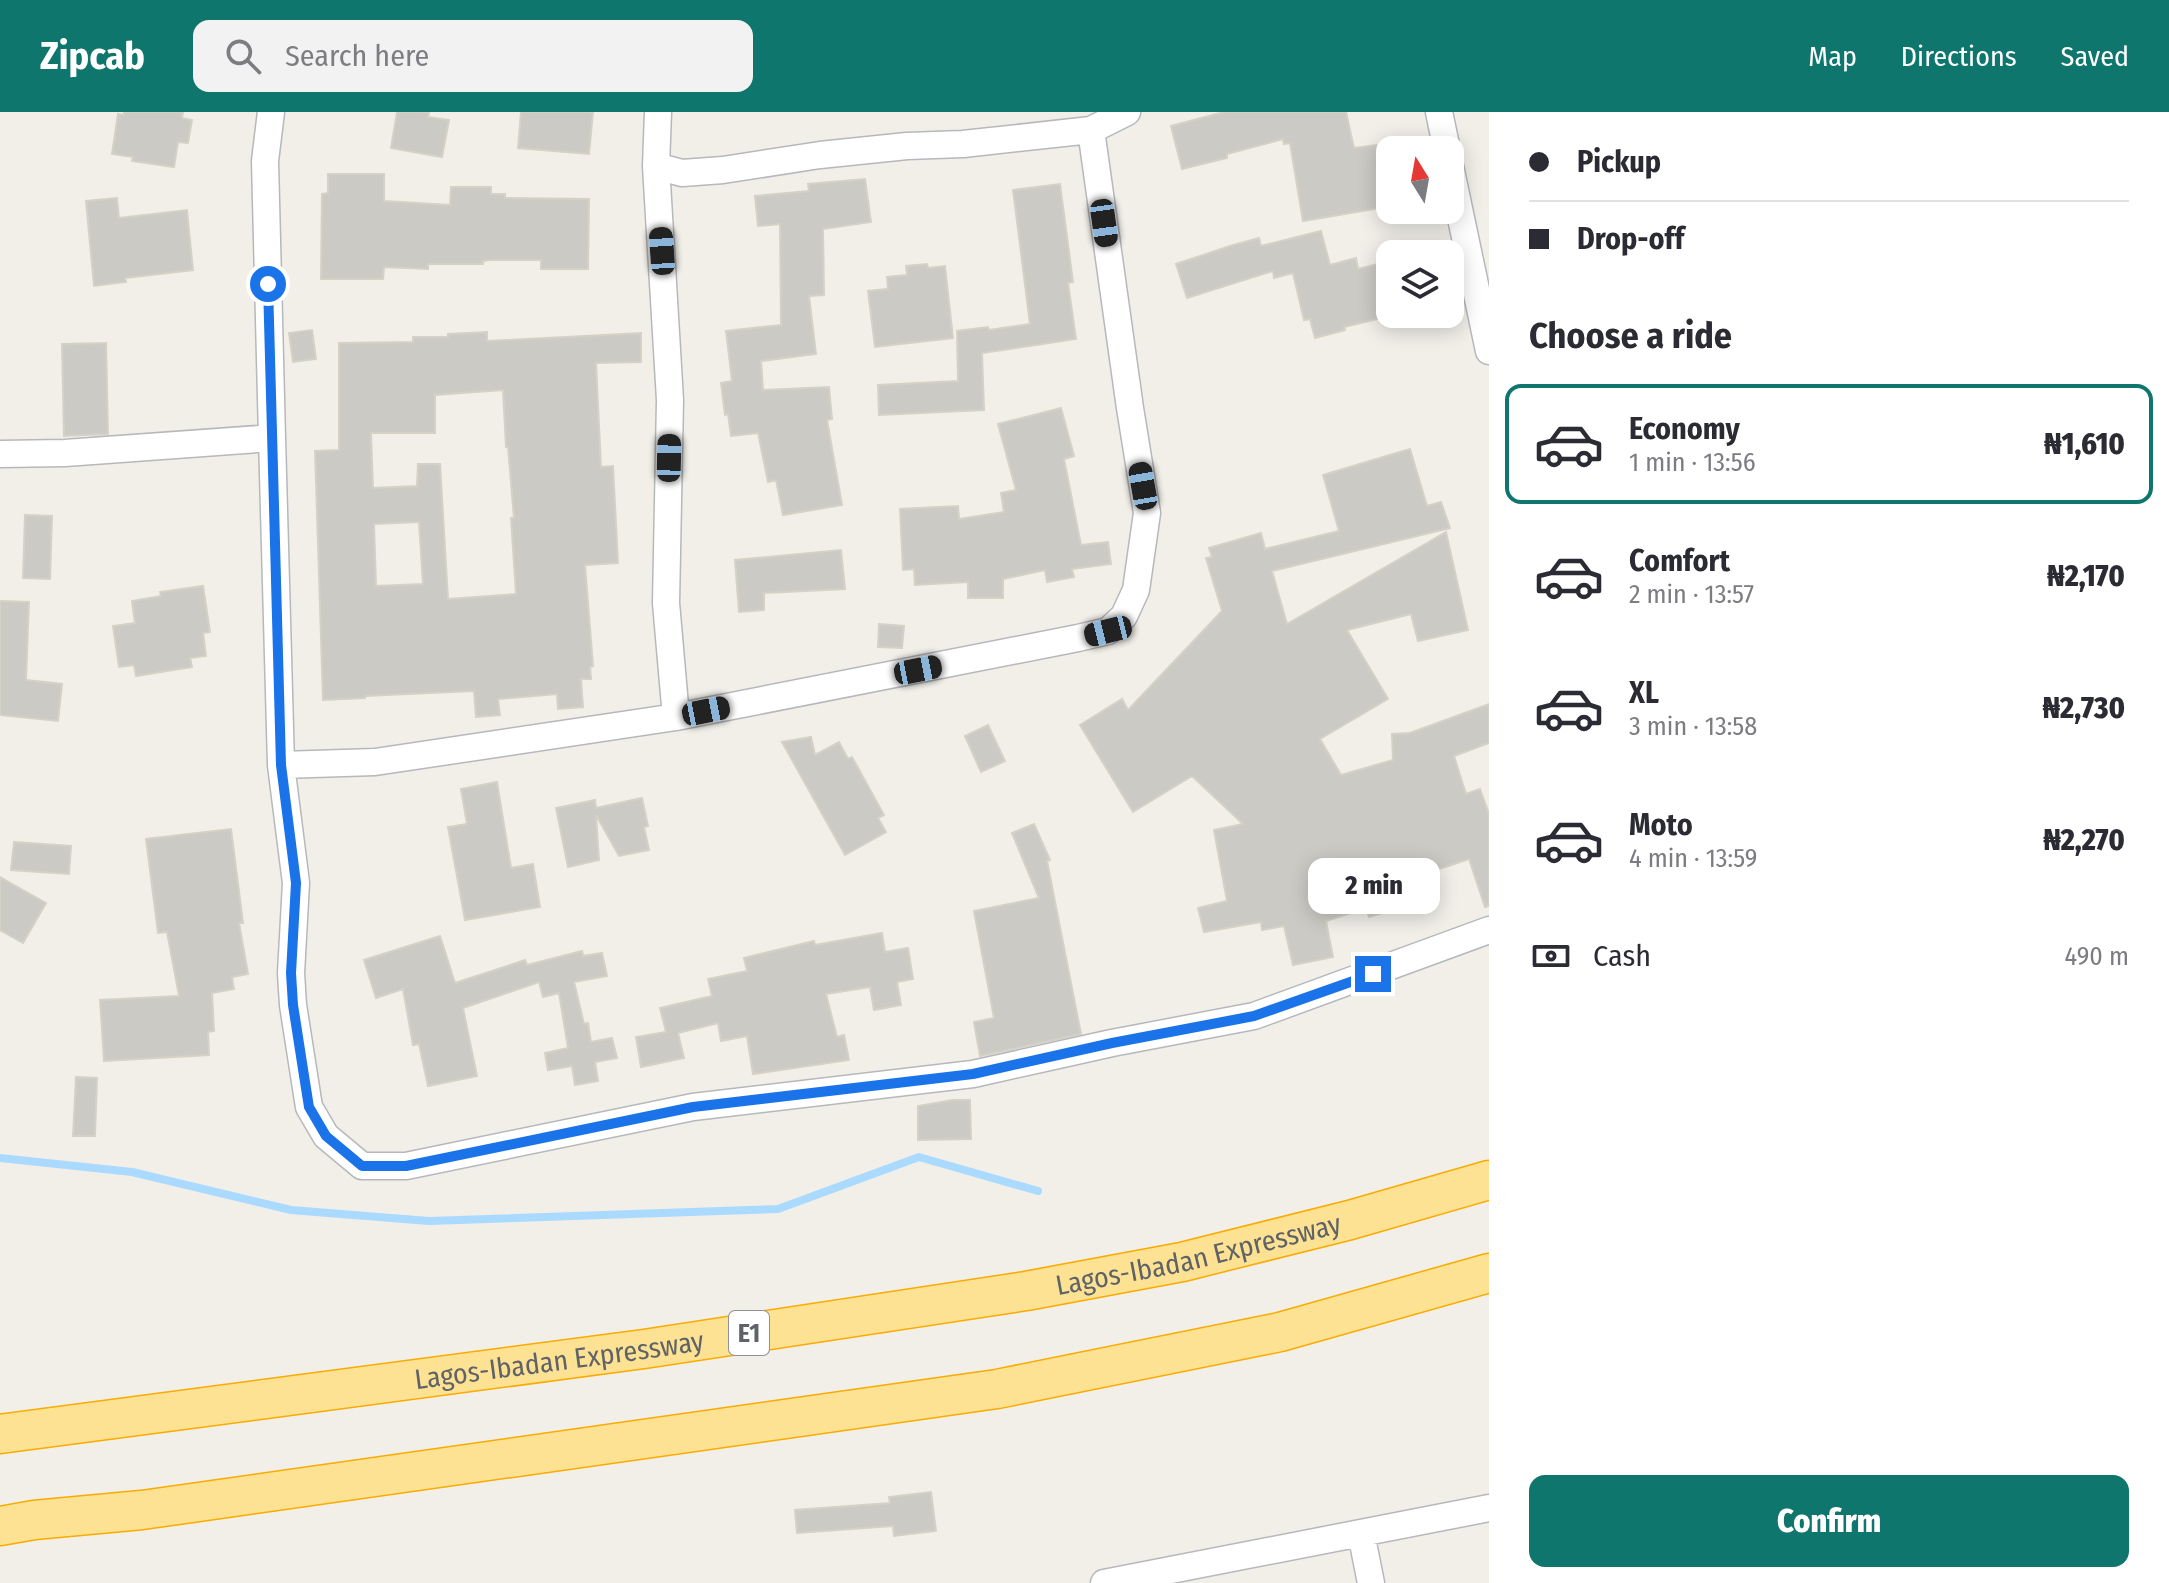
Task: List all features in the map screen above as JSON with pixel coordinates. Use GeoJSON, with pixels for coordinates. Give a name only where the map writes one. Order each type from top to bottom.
{"type":"FeatureCollection","features":[{"type":"Feature","properties":{"kind":"highway","name":"Lagos-Ibadan Expressway"},"geometry":{"type":"LineString","coordinates":[[0,1434],[644,1349],[1026,1291],[1182,1262],[1350,1220],[1489,1180]]}},
{"type":"Feature","properties":{"kind":"highway"},"geometry":{"type":"LineString","coordinates":[[0,1526],[202,1502],[997,1389],[1280,1332],[1489,1273]]}},
{"type":"Feature","properties":{"kind":"street"},"geometry":{"type":"LineString","coordinates":[[271,112],[265,161],[281,765],[296,883],[292,984],[309,1107],[326,1136],[362,1166],[406,1166],[693,1107],[973,1074],[1254,1016],[1489,930]]}},
{"type":"Feature","properties":{"kind":"street"},"geometry":{"type":"LineString","coordinates":[[658,112],[656,166],[670,400],[666,603],[676,717]]}},
{"type":"Feature","properties":{"kind":"street"},"geometry":{"type":"LineString","coordinates":[[656,166],[682,173],[723,170],[907,146],[963,144],[1091,130],[1127,112]]}},
{"type":"Feature","properties":{"kind":"street"},"geometry":{"type":"LineString","coordinates":[[1439,112],[1444,136]]}},
{"type":"Feature","properties":{"kind":"street"},"geometry":{"type":"LineString","coordinates":[[281,765],[375,762],[676,717],[1108,631],[1124,616],[1136,590],[1147,513],[1091,130]]}},
{"type":"Feature","properties":{"kind":"street"},"geometry":{"type":"LineString","coordinates":[[1462,224],[1489,351]]}},
{"type":"Feature","properties":{"kind":"street"},"geometry":{"type":"LineString","coordinates":[[0,454],[65,453],[272,438]]}},
{"type":"Feature","properties":{"kind":"street"},"geometry":{"type":"LineString","coordinates":[[1104,1583],[1489,1508]]}},
{"type":"Feature","properties":{"kind":"street"},"geometry":{"type":"LineString","coordinates":[[1361,1533],[1371,1583]]}},
{"type":"Feature","properties":{"kind":"building"},"geometry":{"type":"Polygon","coordinates":[[[124,112],[183,112],[182,118],[192,120],[188,143],[178,142],[174,167],[132,161],[133,157],[112,154],[118,114],[124,115],[124,112]]]}},
{"type":"Feature","properties":{"kind":"building"},"geometry":{"type":"Polygon","coordinates":[[[397,112],[429,112],[428,117],[449,120],[442,157],[391,148],[397,112]]]}},
{"type":"Feature","properties":{"kind":"building"},"geometry":{"type":"Polygon","coordinates":[[[521,112],[593,112],[589,154],[518,148],[521,112]]]}},
{"type":"Feature","properties":{"kind":"building"},"geometry":{"type":"Polygon","coordinates":[[[1224,112],[1346,112],[1354,148],[1376,145],[1376,209],[1303,221],[1290,143],[1284,144],[1283,139],[1182,169],[1171,126],[1224,112]]]}},
{"type":"Feature","properties":{"kind":"building"},"geometry":{"type":"Polygon","coordinates":[[[328,174],[384,174],[384,201],[450,205],[451,187],[491,187],[491,194],[505,194],[505,198],[589,199],[588,269],[541,269],[541,260],[490,260],[483,261],[483,264],[428,264],[428,269],[384,267],[383,279],[321,279],[322,194],[328,193],[328,174]]]}},
{"type":"Feature","properties":{"kind":"building"},"geometry":{"type":"Polygon","coordinates":[[[865,179],[871,222],[823,229],[824,295],[809,296],[816,354],[761,361],[763,390],[829,387],[832,419],[827,420],[842,505],[783,515],[776,480],[768,482],[758,433],[731,436],[721,383],[732,381],[726,331],[781,325],[780,224],[758,226],[755,196],[809,191],[808,184],[865,179]]]}},
{"type":"Feature","properties":{"kind":"building"},"geometry":{"type":"Polygon","coordinates":[[[1060,184],[1073,282],[1068,283],[1076,339],[982,353],[984,410],[879,415],[878,385],[958,381],[957,331],[1030,324],[1013,190],[1060,184]]]}},
{"type":"Feature","properties":{"kind":"building"},"geometry":{"type":"Polygon","coordinates":[[[117,198],[119,218],[187,210],[193,270],[125,278],[126,282],[94,286],[86,201],[117,198]]]}},
{"type":"Feature","properties":{"kind":"building"},"geometry":{"type":"Polygon","coordinates":[[[1321,231],[1330,265],[1356,258],[1358,269],[1376,264],[1376,319],[1315,338],[1310,319],[1304,320],[1293,273],[1274,278],[1273,271],[1187,298],[1176,264],[1259,238],[1261,246],[1321,231]]]}},
{"type":"Feature","properties":{"kind":"building"},"geometry":{"type":"Polygon","coordinates":[[[927,264],[928,268],[945,266],[953,338],[875,347],[868,291],[888,289],[887,277],[907,275],[906,266],[927,264]]]}},
{"type":"Feature","properties":{"kind":"building"},"geometry":{"type":"Polygon","coordinates":[[[312,330],[316,359],[293,362],[289,333],[312,330]]]}},
{"type":"Feature","properties":{"kind":"building"},"geometry":{"type":"Polygon","coordinates":[[[487,332],[487,341],[641,333],[641,362],[596,363],[601,467],[613,466],[618,563],[585,565],[593,666],[590,667],[591,679],[581,679],[583,707],[558,709],[557,694],[498,699],[500,715],[476,717],[474,691],[323,700],[315,451],[339,450],[339,343],[413,342],[413,337],[448,337],[448,334],[487,332]],[[503,390],[435,395],[435,433],[371,433],[373,488],[417,486],[418,464],[440,464],[448,599],[516,594],[511,518],[514,518],[503,390]],[[419,522],[374,524],[376,586],[423,584],[419,522]]]}},
{"type":"Feature","properties":{"kind":"building"},"geometry":{"type":"Polygon","coordinates":[[[106,343],[108,434],[64,436],[62,344],[106,343]]]}},
{"type":"Feature","properties":{"kind":"building"},"geometry":{"type":"Polygon","coordinates":[[[1061,408],[1074,456],[1064,459],[1081,545],[1108,542],[1111,564],[1072,569],[1074,577],[1047,582],[1045,570],[1003,579],[1003,598],[968,598],[968,582],[915,585],[914,569],[903,570],[900,509],[958,506],[959,519],[1004,512],[1001,493],[1016,490],[998,424],[1061,408]]]}},
{"type":"Feature","properties":{"kind":"building"},"geometry":{"type":"Polygon","coordinates":[[[1410,449],[1427,506],[1441,502],[1450,528],[1272,571],[1287,624],[1446,532],[1468,630],[1418,641],[1411,614],[1347,630],[1388,699],[1320,739],[1341,775],[1393,760],[1392,734],[1410,733],[1489,704],[1489,743],[1454,756],[1466,794],[1480,789],[1489,814],[1489,906],[1485,907],[1469,859],[1410,879],[1414,892],[1389,901],[1392,910],[1369,917],[1366,908],[1326,921],[1333,957],[1293,965],[1284,926],[1262,930],[1261,922],[1204,932],[1198,908],[1227,901],[1214,830],[1243,824],[1192,776],[1133,812],[1080,725],[1122,699],[1128,710],[1222,611],[1206,558],[1212,557],[1209,548],[1261,533],[1265,549],[1339,531],[1323,475],[1410,449]]]}},
{"type":"Feature","properties":{"kind":"building"},"geometry":{"type":"Polygon","coordinates":[[[25,515],[52,516],[50,579],[23,578],[25,515]]]}},
{"type":"Feature","properties":{"kind":"building"},"geometry":{"type":"Polygon","coordinates":[[[841,550],[845,589],[764,593],[764,610],[739,612],[735,560],[841,550]]]}},
{"type":"Feature","properties":{"kind":"building"},"geometry":{"type":"Polygon","coordinates":[[[203,586],[210,632],[203,633],[206,656],[190,658],[192,667],[136,676],[134,665],[119,667],[113,626],[135,623],[132,601],[161,596],[160,592],[203,586]]]}},
{"type":"Feature","properties":{"kind":"building"},"geometry":{"type":"Polygon","coordinates":[[[0,601],[29,602],[26,680],[62,684],[58,721],[0,715],[0,601]]]}},
{"type":"Feature","properties":{"kind":"building"},"geometry":{"type":"Polygon","coordinates":[[[879,624],[904,626],[902,648],[878,647],[879,624]]]}},
{"type":"Feature","properties":{"kind":"building"},"geometry":{"type":"Polygon","coordinates":[[[988,725],[1005,761],[981,772],[965,736],[988,725]]]}},
{"type":"Feature","properties":{"kind":"building"},"geometry":{"type":"Polygon","coordinates":[[[811,737],[815,755],[839,742],[848,759],[852,757],[884,815],[878,818],[886,832],[845,855],[782,742],[811,737]]]}},
{"type":"Feature","properties":{"kind":"building"},"geometry":{"type":"Polygon","coordinates":[[[497,782],[511,868],[533,864],[540,907],[465,920],[448,827],[467,824],[461,789],[497,782]]]}},
{"type":"Feature","properties":{"kind":"building"},"geometry":{"type":"Polygon","coordinates":[[[642,798],[649,850],[619,856],[596,815],[599,860],[568,867],[556,808],[595,800],[596,808],[642,798]]]}},
{"type":"Feature","properties":{"kind":"building"},"geometry":{"type":"Polygon","coordinates":[[[1034,824],[1050,860],[1047,861],[1081,1034],[980,1056],[974,1022],[994,1018],[974,911],[1039,898],[1012,833],[1034,824]]]}},
{"type":"Feature","properties":{"kind":"building"},"geometry":{"type":"Polygon","coordinates":[[[231,829],[243,923],[239,923],[248,974],[232,977],[234,989],[212,993],[214,1031],[208,1032],[209,1055],[104,1061],[100,1000],[179,996],[167,932],[158,933],[146,839],[231,829]]]}},
{"type":"Feature","properties":{"kind":"building"},"geometry":{"type":"Polygon","coordinates":[[[14,842],[71,846],[69,874],[11,870],[14,842]]]}},
{"type":"Feature","properties":{"kind":"building"},"geometry":{"type":"Polygon","coordinates":[[[0,877],[46,903],[23,943],[0,930],[0,877]]]}},
{"type":"Feature","properties":{"kind":"building"},"geometry":{"type":"Polygon","coordinates":[[[882,933],[885,952],[908,948],[913,979],[897,982],[901,1005],[874,1010],[870,987],[826,994],[837,1037],[844,1035],[849,1060],[753,1074],[747,1036],[721,1041],[718,1023],[678,1033],[684,1058],[641,1067],[636,1037],[666,1032],[660,1008],[712,996],[708,979],[747,971],[744,958],[814,941],[815,945],[882,933]]]}},
{"type":"Feature","properties":{"kind":"building"},"geometry":{"type":"Polygon","coordinates":[[[440,936],[455,983],[525,960],[527,965],[582,951],[583,956],[602,953],[607,976],[574,982],[591,1042],[612,1038],[617,1058],[595,1062],[598,1081],[575,1085],[572,1066],[548,1070],[545,1053],[568,1048],[559,993],[543,997],[539,982],[463,1008],[477,1076],[428,1086],[419,1044],[413,1045],[403,989],[376,998],[364,960],[440,936]]]}},
{"type":"Feature","properties":{"kind":"building"},"geometry":{"type":"Polygon","coordinates":[[[76,1077],[97,1078],[95,1136],[73,1136],[76,1077]]]}},
{"type":"Feature","properties":{"kind":"building"},"geometry":{"type":"Polygon","coordinates":[[[970,1100],[971,1139],[918,1140],[918,1106],[970,1100]]]}},
{"type":"Feature","properties":{"kind":"building"},"geometry":{"type":"Polygon","coordinates":[[[931,1492],[936,1531],[894,1536],[893,1526],[797,1533],[795,1510],[890,1503],[889,1497],[931,1492]]]}},
{"type":"Feature","properties":{"kind":"waterway"},"geometry":{"type":"LineString","coordinates":[[0,1158],[132,1172],[291,1210],[429,1221],[778,1209],[919,1157],[1038,1191]]}},
{"type":"Feature","properties":{"kind":"route"},"geometry":{"type":"LineString","coordinates":[[268,284],[281,765],[296,883],[291,973],[293,1005],[309,1107],[326,1136],[362,1166],[406,1166],[693,1107],[973,1074],[1254,1016],[1373,974]]}}]}
